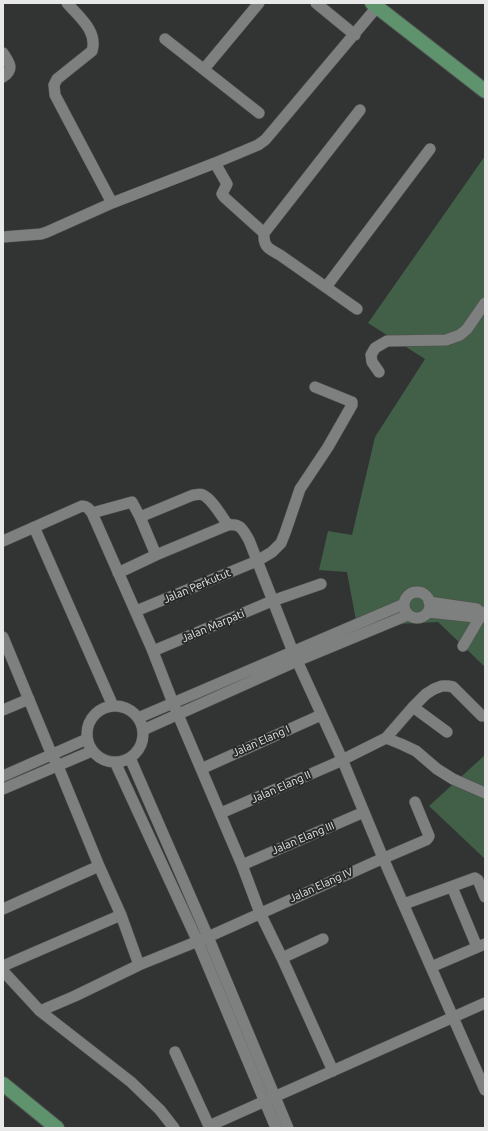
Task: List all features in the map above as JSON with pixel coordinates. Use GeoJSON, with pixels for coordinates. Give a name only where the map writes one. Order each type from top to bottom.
{"type":"FeatureCollection","features":[{"type":"Feature","properties":{"kind":"main road"},"geometry":{"type":"LineString","coordinates":[[375,5],[485,91]]}},
{"type":"Feature","properties":{"kind":"main road"},"geometry":{"type":"LineString","coordinates":[[3,1084],[57,1128]]}},
{"type":"Feature","properties":{"kind":"street"},"geometry":{"type":"LineString","coordinates":[[67,3],[90,29],[94,44],[92,51],[57,79],[54,85],[54,96],[112,203]]}},
{"type":"Feature","properties":{"kind":"street"},"geometry":{"type":"LineString","coordinates":[[204,69],[258,3]]}},
{"type":"Feature","properties":{"kind":"street"},"geometry":{"type":"LineString","coordinates":[[316,3],[355,35]]}},
{"type":"Feature","properties":{"kind":"street"},"geometry":{"type":"LineString","coordinates":[[3,237],[42,234],[112,203],[258,145],[265,140],[355,35],[375,5]]}},
{"type":"Feature","properties":{"kind":"street"},"geometry":{"type":"LineString","coordinates":[[166,39],[259,113]]}},
{"type":"Feature","properties":{"kind":"street"},"geometry":{"type":"LineString","coordinates":[[3,54],[10,66],[8,72],[3,77]]}},
{"type":"Feature","properties":{"kind":"street"},"geometry":{"type":"LineString","coordinates":[[357,309],[268,248],[263,240],[264,233],[360,110]]}},
{"type":"Feature","properties":{"kind":"street"},"geometry":{"type":"LineString","coordinates":[[326,287],[430,149]]}},
{"type":"Feature","properties":{"kind":"street"},"geometry":{"type":"LineString","coordinates":[[215,163],[227,184],[222,194],[224,197],[264,233]]}},
{"type":"Feature","properties":{"kind":"street"},"geometry":{"type":"LineString","coordinates":[[379,372],[372,362],[371,355],[375,348],[387,341],[446,340],[460,335],[467,329],[485,302]]}},
{"type":"Feature","properties":{"kind":"street","name":"Jalan Perkutut"},"geometry":{"type":"LineString","coordinates":[[136,611],[257,561],[272,552],[281,543],[300,489],[328,447],[352,405],[352,402],[315,387]]}},
{"type":"Feature","properties":{"kind":"street"},"geometry":{"type":"LineString","coordinates":[[140,517],[193,495],[199,494],[205,496],[228,525]]}},
{"type":"Feature","properties":{"kind":"street"},"geometry":{"type":"LineString","coordinates":[[92,513],[132,502],[156,555]]}},
{"type":"Feature","properties":{"kind":"street"},"geometry":{"type":"LineString","coordinates":[[3,541],[82,506],[88,508],[92,513],[153,651],[200,768],[221,813],[242,864],[260,913],[282,958],[332,1071]]}},
{"type":"Feature","properties":{"kind":"street"},"geometry":{"type":"LineString","coordinates":[[118,573],[156,555],[228,525],[239,525],[244,532],[295,656],[342,759],[383,858],[485,1090]]}},
{"type":"Feature","properties":{"kind":"street"},"geometry":{"type":"LineString","coordinates":[[34,527],[112,706]]}},
{"type":"Feature","properties":{"kind":"street","name":"Jalan Marpati"},"geometry":{"type":"LineString","coordinates":[[153,651],[272,600],[321,584]]}},
{"type":"Feature","properties":{"kind":"street"},"geometry":{"type":"LineString","coordinates":[[414,592],[422,593],[428,598],[429,607],[422,617],[415,618],[408,615],[404,604],[407,596],[414,592]]}},
{"type":"Feature","properties":{"kind":"street"},"geometry":{"type":"LineString","coordinates":[[143,730],[404,604]]}},
{"type":"Feature","properties":{"kind":"street"},"geometry":{"type":"LineString","coordinates":[[429,607],[475,617],[484,614]]}},
{"type":"Feature","properties":{"kind":"street"},"geometry":{"type":"LineString","coordinates":[[463,646],[484,614]]}},
{"type":"Feature","properties":{"kind":"street"},"geometry":{"type":"LineString","coordinates":[[138,718],[295,656],[408,615]]}},
{"type":"Feature","properties":{"kind":"street"},"geometry":{"type":"LineString","coordinates":[[3,637],[6,653],[29,699],[121,915],[139,965]]}},
{"type":"Feature","properties":{"kind":"street"},"geometry":{"type":"LineString","coordinates":[[482,716],[453,687],[442,686],[426,694],[386,738],[416,751],[452,779],[485,793]]}},
{"type":"Feature","properties":{"kind":"street"},"geometry":{"type":"LineString","coordinates":[[3,710],[29,699]]}},
{"type":"Feature","properties":{"kind":"street"},"geometry":{"type":"LineString","coordinates":[[112,706],[120,706],[133,712],[138,718],[143,730],[142,743],[139,749],[130,758],[123,761],[115,762],[102,759],[92,751],[87,738],[86,732],[90,719],[106,707],[112,706]]}},
{"type":"Feature","properties":{"kind":"street"},"geometry":{"type":"LineString","coordinates":[[413,707],[447,732]]}},
{"type":"Feature","properties":{"kind":"street","name":"Jalan Elang I"},"geometry":{"type":"LineString","coordinates":[[200,768],[321,715]]}},
{"type":"Feature","properties":{"kind":"street"},"geometry":{"type":"LineString","coordinates":[[3,776],[87,738]]}},
{"type":"Feature","properties":{"kind":"street","name":"Jalan Elang II"},"geometry":{"type":"LineString","coordinates":[[221,813],[386,738]]}},
{"type":"Feature","properties":{"kind":"street"},"geometry":{"type":"LineString","coordinates":[[3,789],[92,751]]}},
{"type":"Feature","properties":{"kind":"street"},"geometry":{"type":"LineString","coordinates":[[130,758],[208,936],[270,1098],[276,1128]]}},
{"type":"Feature","properties":{"kind":"street"},"geometry":{"type":"LineString","coordinates":[[115,762],[270,1098],[288,1128]]}},
{"type":"Feature","properties":{"kind":"street","name":"Jalan Elang IV"},"geometry":{"type":"LineString","coordinates":[[40,1011],[139,965],[208,936],[428,838],[429,836],[415,802]]}},
{"type":"Feature","properties":{"kind":"street","name":"Jalan Elang III"},"geometry":{"type":"LineString","coordinates":[[242,864],[364,812]]}},
{"type":"Feature","properties":{"kind":"street"},"geometry":{"type":"LineString","coordinates":[[3,909],[99,866]]}},
{"type":"Feature","properties":{"kind":"street"},"geometry":{"type":"LineString","coordinates":[[404,904],[475,878],[478,880],[485,897]]}},
{"type":"Feature","properties":{"kind":"street"},"geometry":{"type":"LineString","coordinates":[[432,967],[481,946],[452,887]]}},
{"type":"Feature","properties":{"kind":"street"},"geometry":{"type":"LineString","coordinates":[[3,966],[121,915]]}},
{"type":"Feature","properties":{"kind":"street"},"geometry":{"type":"LineString","coordinates":[[282,958],[323,938]]}},
{"type":"Feature","properties":{"kind":"street"},"geometry":{"type":"LineString","coordinates":[[3,971],[40,1011],[131,1082],[160,1110],[174,1128]]}},
{"type":"Feature","properties":{"kind":"street"},"geometry":{"type":"LineString","coordinates":[[175,1052],[210,1127],[270,1098],[485,1003]]}},
{"type":"Feature","properties":{"kind":"green space"},"geometry":{"type":"Polygon","coordinates":[[[485,156],[485,667],[438,622],[357,626],[347,572],[319,570],[328,531],[352,535],[375,437],[425,359],[368,323],[485,156]]]}},
{"type":"Feature","properties":{"kind":"green space"},"geometry":{"type":"Polygon","coordinates":[[[485,755],[485,859],[429,806],[485,755]]]}}]}
